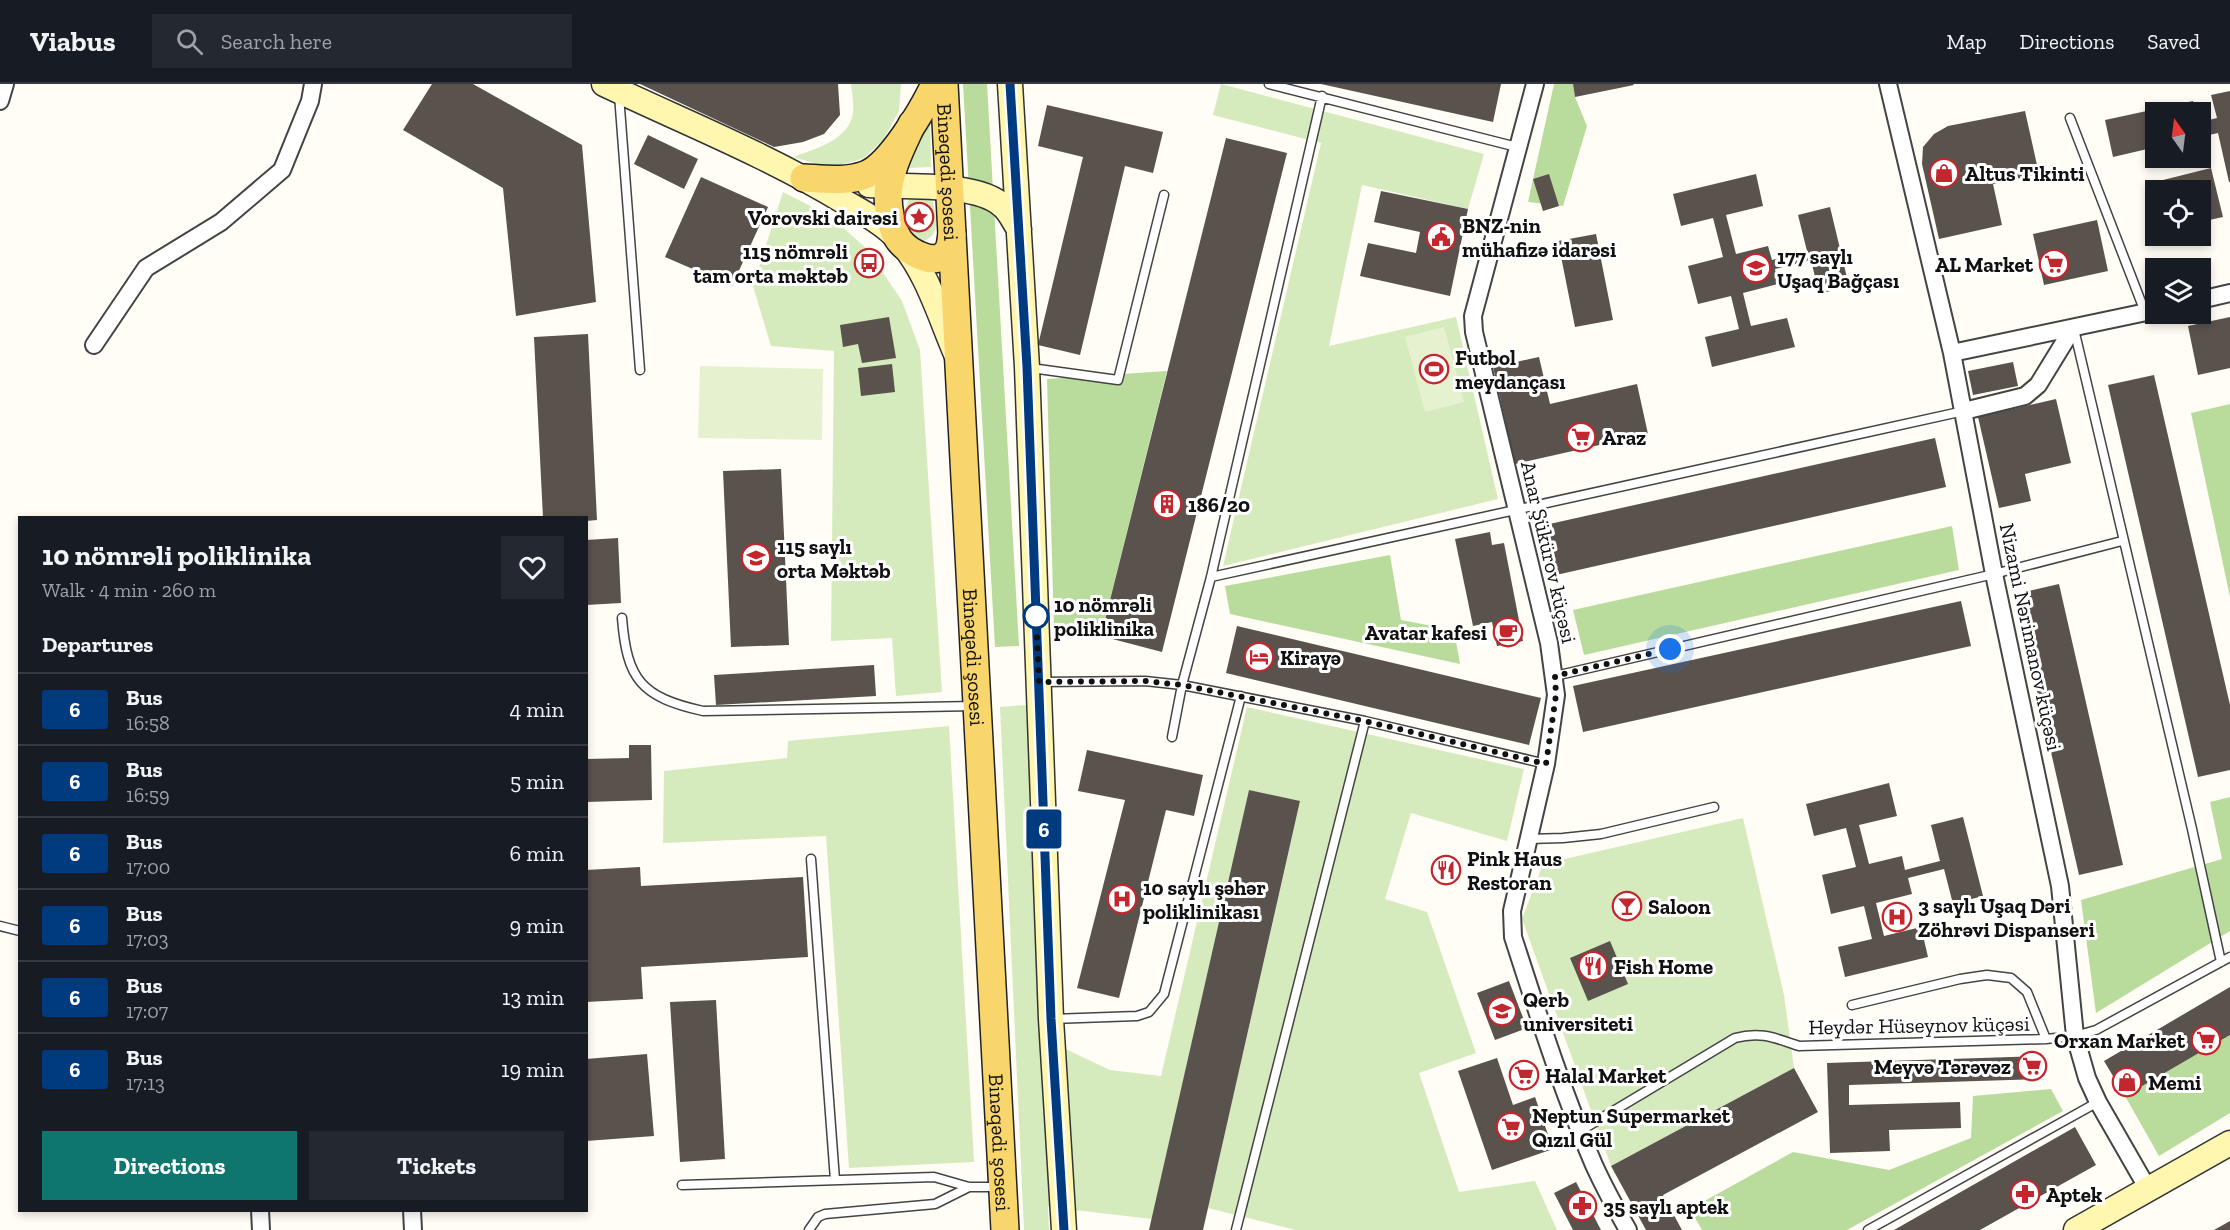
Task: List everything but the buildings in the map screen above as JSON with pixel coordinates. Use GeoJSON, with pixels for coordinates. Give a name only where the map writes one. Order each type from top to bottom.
{"type":"FeatureCollection","features":[{"type":"Feature","properties":{"kind":"main road"},"geometry":{"type":"LineString","coordinates":[[804,178],[853,179],[867,175],[876,169],[912,124],[935,84]]}},
{"type":"Feature","properties":{"kind":"main road","name":"Binəqədi şosesi"},"geometry":{"type":"LineString","coordinates":[[944,84],[938,187],[952,234],[1005,1230]]}},
{"type":"Feature","properties":{"kind":"main road"},"geometry":{"type":"LineString","coordinates":[[912,124],[894,167],[889,186],[896,229],[917,255],[925,258],[941,257],[949,248],[952,234]]}},
{"type":"Feature","properties":{"kind":"street"},"geometry":{"type":"LineString","coordinates":[[0,100],[5,84]]}},
{"type":"Feature","properties":{"kind":"street"},"geometry":{"type":"LineString","coordinates":[[94,345],[146,268],[221,222],[282,170],[310,101],[313,84]]}},
{"type":"Feature","properties":{"kind":"street"},"geometry":{"type":"LineString","coordinates":[[1010,84],[1027,367],[1051,1019],[1064,1230]]}},
{"type":"Feature","properties":{"kind":"street","name":"Anar Şükürov küçəsi"},"geometry":{"type":"LineString","coordinates":[[1534,84],[1473,316],[1474,332],[1555,676],[1556,695],[1546,764],[1512,910],[1513,937],[1548,1045],[1595,1167],[1628,1230]]}},
{"type":"Feature","properties":{"kind":"street","name":"Nizami Nərimanov küçəsi"},"geometry":{"type":"LineString","coordinates":[[1888,84],[1952,353],[1994,574],[2060,886],[2075,1036],[2087,1078],[2098,1102],[2148,1189]]}},
{"type":"Feature","properties":{"kind":"street"},"geometry":{"type":"LineString","coordinates":[[611,88],[804,178],[876,221],[896,229]]}},
{"type":"Feature","properties":{"kind":"street"},"geometry":{"type":"LineString","coordinates":[[804,178],[842,183],[938,187],[987,196],[1002,205],[1019,230]]}},
{"type":"Feature","properties":{"kind":"street"},"geometry":{"type":"LineString","coordinates":[[938,187],[909,191],[902,196],[895,204],[896,229],[925,283],[960,362]]}},
{"type":"Feature","properties":{"kind":"street"},"geometry":{"type":"LineString","coordinates":[[2211,297],[2230,293]]}},
{"type":"Feature","properties":{"kind":"street"},"geometry":{"type":"LineString","coordinates":[[1952,353],[2145,312]]}},
{"type":"Feature","properties":{"kind":"street"},"geometry":{"type":"LineString","coordinates":[[1964,411],[2025,396],[2038,385],[2073,328]]}},
{"type":"Feature","properties":{"kind":"street"},"geometry":{"type":"LineString","coordinates":[[2076,1230],[2230,1143]]}},
{"type":"Feature","properties":{"kind":"street"},"geometry":{"type":"LineString","coordinates":[[260,1212],[261,1230]]}},
{"type":"Feature","properties":{"kind":"street"},"geometry":{"type":"LineString","coordinates":[[412,1212],[413,1230]]}},
{"type":"Feature","properties":{"kind":"lane"},"geometry":{"type":"LineString","coordinates":[[1269,84],[1517,147]]}},
{"type":"Feature","properties":{"kind":"lane"},"geometry":{"type":"LineString","coordinates":[[611,88],[640,370]]}},
{"type":"Feature","properties":{"kind":"lane"},"geometry":{"type":"LineString","coordinates":[[1172,737],[1182,685],[1211,577],[1322,96]]}},
{"type":"Feature","properties":{"kind":"lane"},"geometry":{"type":"LineString","coordinates":[[2070,118],[2145,299]]}},
{"type":"Feature","properties":{"kind":"lane"},"geometry":{"type":"LineString","coordinates":[[1027,367],[1118,380],[1164,195]]}},
{"type":"Feature","properties":{"kind":"lane"},"geometry":{"type":"LineString","coordinates":[[2073,328],[2221,962]]}},
{"type":"Feature","properties":{"kind":"lane"},"geometry":{"type":"LineString","coordinates":[[1211,577],[1964,411]]}},
{"type":"Feature","properties":{"kind":"lane"},"geometry":{"type":"LineString","coordinates":[[1555,676],[2122,542]]}},
{"type":"Feature","properties":{"kind":"lane"},"geometry":{"type":"LineString","coordinates":[[622,618],[624,647],[633,673],[648,690],[678,705],[703,711],[976,706]]}},
{"type":"Feature","properties":{"kind":"lane"},"geometry":{"type":"LineString","coordinates":[[1039,682],[1145,681],[1182,685],[1365,721],[1546,764]]}},
{"type":"Feature","properties":{"kind":"lane"},"geometry":{"type":"LineString","coordinates":[[1051,1019],[1137,1016],[1149,1012],[1164,994],[1240,696]]}},
{"type":"Feature","properties":{"kind":"lane"},"geometry":{"type":"LineString","coordinates":[[1236,1230],[1365,721]]}},
{"type":"Feature","properties":{"kind":"lane"},"geometry":{"type":"LineString","coordinates":[[1528,839],[1601,834],[1714,807]]}},
{"type":"Feature","properties":{"kind":"lane"},"geometry":{"type":"LineString","coordinates":[[811,859],[835,1180]]}},
{"type":"Feature","properties":{"kind":"lane"},"geometry":{"type":"LineString","coordinates":[[0,926],[18,930]]}},
{"type":"Feature","properties":{"kind":"lane","name":"Heydər Hüseynov küçəsi"},"geometry":{"type":"LineString","coordinates":[[1581,1131],[1735,1038],[1761,1034],[1799,1046],[2046,1039],[2075,1036],[2096,1030],[2230,957]]}},
{"type":"Feature","properties":{"kind":"lane"},"geometry":{"type":"LineString","coordinates":[[1852,1005],[1960,979],[1987,975],[2011,978],[2027,992],[2046,1039]]}},
{"type":"Feature","properties":{"kind":"lane"},"geometry":{"type":"LineString","coordinates":[[1868,1230],[2098,1102]]}},
{"type":"Feature","properties":{"kind":"lane"},"geometry":{"type":"LineString","coordinates":[[682,1185],[934,1177],[969,1187],[1002,1187]]}},
{"type":"Feature","properties":{"kind":"lane"},"geometry":{"type":"LineString","coordinates":[[809,1230],[818,1217],[825,1214],[936,1203],[969,1187]]}},
{"type":"Feature","properties":{"kind":"green space"},"geometry":{"type":"Polygon","coordinates":[[[851,84],[901,84],[899,111],[883,140],[864,158],[831,168],[793,157],[830,142],[845,130],[853,113],[851,84]]]}},
{"type":"Feature","properties":{"kind":"green space"},"geometry":{"type":"Polygon","coordinates":[[[963,84],[987,84],[1019,646],[995,647],[963,84]]]}},
{"type":"Feature","properties":{"kind":"green space"},"geometry":{"type":"Polygon","coordinates":[[[1221,84],[1484,154],[1468,209],[1362,185],[1329,346],[1456,317],[1498,499],[1223,566],[1321,143],[1213,115],[1221,84]]]}},
{"type":"Feature","properties":{"kind":"green space"},"geometry":{"type":"Polygon","coordinates":[[[1554,84],[1573,84],[1575,97],[1587,126],[1563,206],[1528,202],[1554,84]]]}},
{"type":"Feature","properties":{"kind":"green space"},"geometry":{"type":"Polygon","coordinates":[[[930,108],[931,167],[908,168],[930,108]]]}},
{"type":"Feature","properties":{"kind":"green space"},"geometry":{"type":"Polygon","coordinates":[[[783,192],[830,216],[867,249],[902,301],[920,350],[942,692],[896,696],[892,638],[831,641],[834,351],[771,346],[753,286],[783,192]]]}},
{"type":"Feature","properties":{"kind":"green space"},"geometry":{"type":"Polygon","coordinates":[[[917,195],[927,196],[933,202],[936,223],[930,238],[916,243],[905,230],[905,209],[909,199],[917,195]]]}},
{"type":"Feature","properties":{"kind":"green space","name":"Futbol meydançası"},"geometry":{"type":"Polygon","coordinates":[[[1444,327],[1464,402],[1425,412],[1405,337],[1444,327]]]}},
{"type":"Feature","properties":{"kind":"green space"},"geometry":{"type":"Polygon","coordinates":[[[700,366],[823,369],[822,440],[698,438],[700,366]]]}},
{"type":"Feature","properties":{"kind":"green space"},"geometry":{"type":"Polygon","coordinates":[[[1167,371],[1101,636],[1054,630],[1047,379],[1167,371]]]}},
{"type":"Feature","properties":{"kind":"green space"},"geometry":{"type":"Polygon","coordinates":[[[2230,404],[2230,597],[2191,413],[2230,404]]]}},
{"type":"Feature","properties":{"kind":"green space"},"geometry":{"type":"Polygon","coordinates":[[[1952,526],[1959,570],[1584,655],[1573,610],[1952,526]]]}},
{"type":"Feature","properties":{"kind":"green space"},"geometry":{"type":"Polygon","coordinates":[[[1390,555],[1401,620],[1454,630],[1460,664],[1230,614],[1225,586],[1390,555]]]}},
{"type":"Feature","properties":{"kind":"green space"},"geometry":{"type":"Polygon","coordinates":[[[1026,705],[1044,1039],[1110,1070],[1161,1076],[1247,707],[1524,769],[1507,841],[1411,813],[1385,899],[1427,912],[1476,1053],[1419,1073],[1459,1192],[1535,1181],[1557,1230],[1296,1230],[1208,1208],[1300,802],[1249,790],[1152,1219],[1048,1207],[1049,1230],[1024,1230],[1000,707],[1026,705]]]}},
{"type":"Feature","properties":{"kind":"green space"},"geometry":{"type":"Polygon","coordinates":[[[949,726],[974,1162],[849,1168],[826,836],[663,843],[664,771],[787,758],[788,741],[949,726]]]}},
{"type":"Feature","properties":{"kind":"green space"},"geometry":{"type":"Polygon","coordinates":[[[2230,797],[2230,931],[2096,1013],[2081,900],[2222,859],[2210,802],[2230,797]]]}},
{"type":"Feature","properties":{"kind":"green space"},"geometry":{"type":"Polygon","coordinates":[[[1743,818],[1784,995],[1794,1068],[1611,1166],[1522,919],[1543,864],[1743,818]]]}},
{"type":"Feature","properties":{"kind":"green space"},"geometry":{"type":"Polygon","coordinates":[[[2230,1035],[2230,1113],[2159,1156],[2125,1096],[2230,1035]]]}},
{"type":"Feature","properties":{"kind":"green space"},"geometry":{"type":"Polygon","coordinates":[[[2051,1089],[2063,1111],[1847,1230],[1702,1230],[1690,1209],[1793,1152],[1889,1170],[1971,1138],[1973,1096],[2051,1089]]]}},
{"type":"Feature","properties":{"kind":"bus line","name":"6"},"geometry":{"type":"LineString","coordinates":[[1010,84],[1027,367],[1051,1019],[1064,1230]]}},
{"type":"Feature","properties":{"kind":"place","name":"Altus Tikinti"},"geometry":{"type":"Point","coordinates":[1944,173]}},
{"type":"Feature","properties":{"kind":"place","name":"Vorovski dairəsi"},"geometry":{"type":"Point","coordinates":[919,217]}},
{"type":"Feature","properties":{"kind":"place","name":"BNZ-nin mühafizə idarəsi"},"geometry":{"type":"Point","coordinates":[1441,237]}},
{"type":"Feature","properties":{"kind":"place","name":"115 nömrəli tam orta məktəb"},"geometry":{"type":"Point","coordinates":[869,263]}},
{"type":"Feature","properties":{"kind":"place","name":"AL Market"},"geometry":{"type":"Point","coordinates":[2054,264]}},
{"type":"Feature","properties":{"kind":"place","name":"177 saylı Uşaq Bağçası"},"geometry":{"type":"Point","coordinates":[1756,268]}},
{"type":"Feature","properties":{"kind":"place","name":"Futbol meydançası"},"geometry":{"type":"Point","coordinates":[1434,369]}},
{"type":"Feature","properties":{"kind":"place","name":"Araz"},"geometry":{"type":"Point","coordinates":[1581,437]}},
{"type":"Feature","properties":{"kind":"place","name":"186/20"},"geometry":{"type":"Point","coordinates":[1167,504]}},
{"type":"Feature","properties":{"kind":"place","name":"115 saylı orta Məktəb"},"geometry":{"type":"Point","coordinates":[756,558]}},
{"type":"Feature","properties":{"kind":"place","name":"10 nömrəli poliklinika"},"geometry":{"type":"Point","coordinates":[1036,616]}},
{"type":"Feature","properties":{"kind":"place","name":"Avatar kafesi"},"geometry":{"type":"Point","coordinates":[1508,632]}},
{"type":"Feature","properties":{"kind":"place","name":"Kirayə"},"geometry":{"type":"Point","coordinates":[1259,657]}},
{"type":"Feature","properties":{"kind":"place","name":"Pink Haus Restoran"},"geometry":{"type":"Point","coordinates":[1446,870]}},
{"type":"Feature","properties":{"kind":"place","name":"10 saylı şəhər poliklinikası"},"geometry":{"type":"Point","coordinates":[1122,899]}},
{"type":"Feature","properties":{"kind":"place","name":"Saloon"},"geometry":{"type":"Point","coordinates":[1627,906]}},
{"type":"Feature","properties":{"kind":"place","name":"3 saylı Uşaq Dəri Zöhrəvi Dispanseri"},"geometry":{"type":"Point","coordinates":[1897,917]}},
{"type":"Feature","properties":{"kind":"place","name":"Fish Home"},"geometry":{"type":"Point","coordinates":[1593,966]}},
{"type":"Feature","properties":{"kind":"place","name":"Qerb universiteti"},"geometry":{"type":"Point","coordinates":[1502,1011]}},
{"type":"Feature","properties":{"kind":"place","name":"Orxan Market"},"geometry":{"type":"Point","coordinates":[2206,1040]}},
{"type":"Feature","properties":{"kind":"place","name":"Meyvə Tərəvəz"},"geometry":{"type":"Point","coordinates":[2032,1066]}},
{"type":"Feature","properties":{"kind":"place","name":"Halal Market"},"geometry":{"type":"Point","coordinates":[1524,1075]}},
{"type":"Feature","properties":{"kind":"place","name":"Memi"},"geometry":{"type":"Point","coordinates":[2127,1082]}},
{"type":"Feature","properties":{"kind":"place","name":"Neptun Supermarket Qızıl Gül"},"geometry":{"type":"Point","coordinates":[1511,1127]}},
{"type":"Feature","properties":{"kind":"place","name":"Aptek"},"geometry":{"type":"Point","coordinates":[2025,1194]}},
{"type":"Feature","properties":{"kind":"place","name":"35 saylı aptek"},"geometry":{"type":"Point","coordinates":[1582,1206]}},
{"type":"Feature","properties":{"kind":"route"},"geometry":{"type":"LineString","coordinates":[[1036,616],[1039,682],[1145,681],[1182,685],[1365,721],[1546,764],[1556,695],[1555,676],[1670,649]]}}]}
